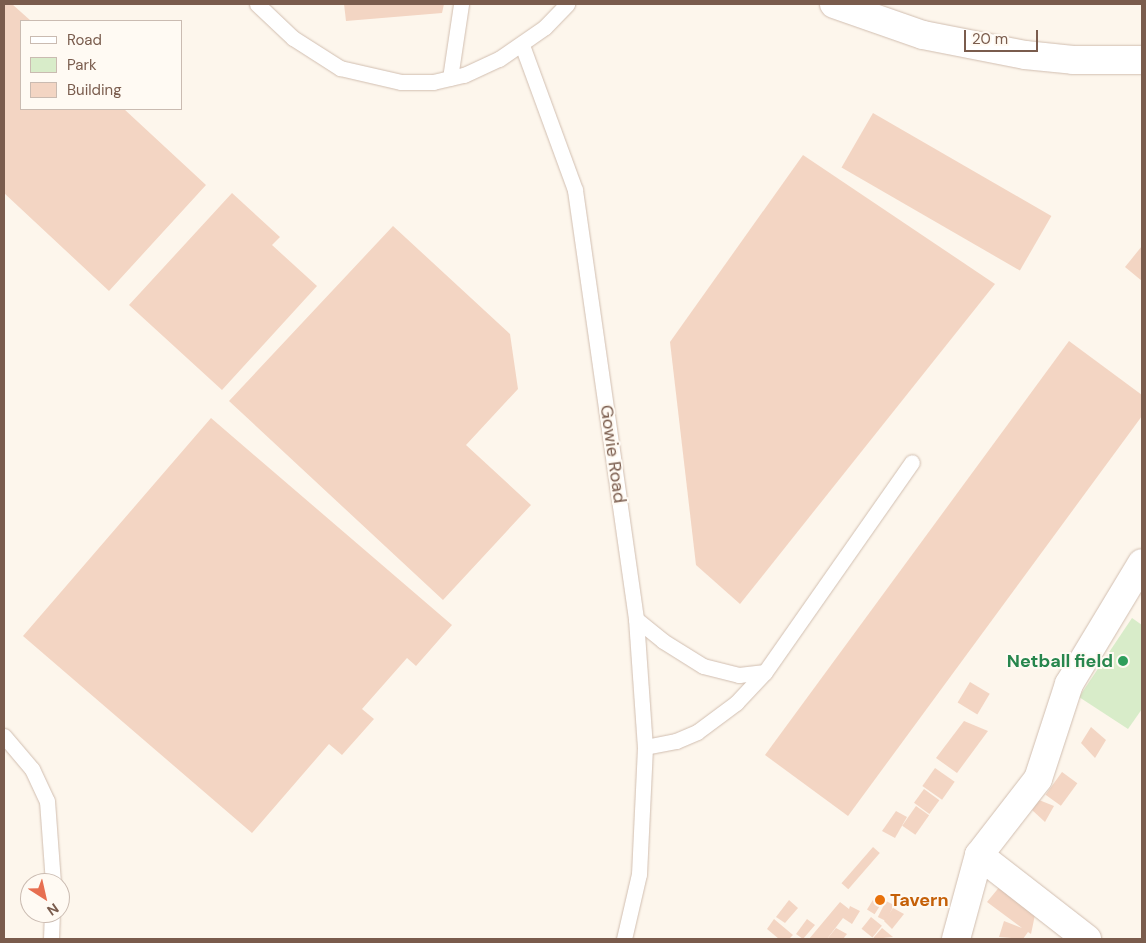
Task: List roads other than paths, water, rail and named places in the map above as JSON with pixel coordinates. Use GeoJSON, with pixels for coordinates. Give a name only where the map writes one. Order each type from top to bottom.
{"type":"FeatureCollection","features":[{"type":"Feature","properties":{"kind":"street"},"geometry":{"type":"LineString","coordinates":[[849,7],[922,35],[1025,56],[1073,60],[1142,60]]}},
{"type":"Feature","properties":{"kind":"street"},"geometry":{"type":"LineString","coordinates":[[956,939],[979,856],[1038,779],[1069,684],[1142,563]]}},
{"type":"Feature","properties":{"kind":"street"},"geometry":{"type":"LineString","coordinates":[[979,856],[1088,939]]}},
{"type":"Feature","properties":{"kind":"lane"},"geometry":{"type":"LineString","coordinates":[[259,4],[293,38],[340,68],[401,82],[450,78],[499,59],[522,45],[567,4]]}},
{"type":"Feature","properties":{"kind":"lane"},"geometry":{"type":"LineString","coordinates":[[450,78],[461,4]]}},
{"type":"Feature","properties":{"kind":"lane","name":"Gowie Road"},"geometry":{"type":"LineString","coordinates":[[522,45],[575,190],[636,619],[645,747],[639,874],[624,939]]}},
{"type":"Feature","properties":{"kind":"lane"},"geometry":{"type":"LineString","coordinates":[[645,747],[676,742],[697,732],[736,703],[765,672],[912,462]]}},
{"type":"Feature","properties":{"kind":"lane"},"geometry":{"type":"LineString","coordinates":[[636,619],[663,641],[703,666],[739,675],[765,672]]}},
{"type":"Feature","properties":{"kind":"lane"},"geometry":{"type":"LineString","coordinates":[[4,736],[32,769],[47,802],[51,873]]}},
{"type":"Feature","properties":{"kind":"lane"},"geometry":{"type":"LineString","coordinates":[[51,939],[52,923]]}},
{"type":"Feature","properties":{"kind":"place","name":"Netball field"},"geometry":{"type":"Point","coordinates":[1123,661]}},
{"type":"Feature","properties":{"kind":"place","name":"Tavern"},"geometry":{"type":"Point","coordinates":[880,900]}}]}
